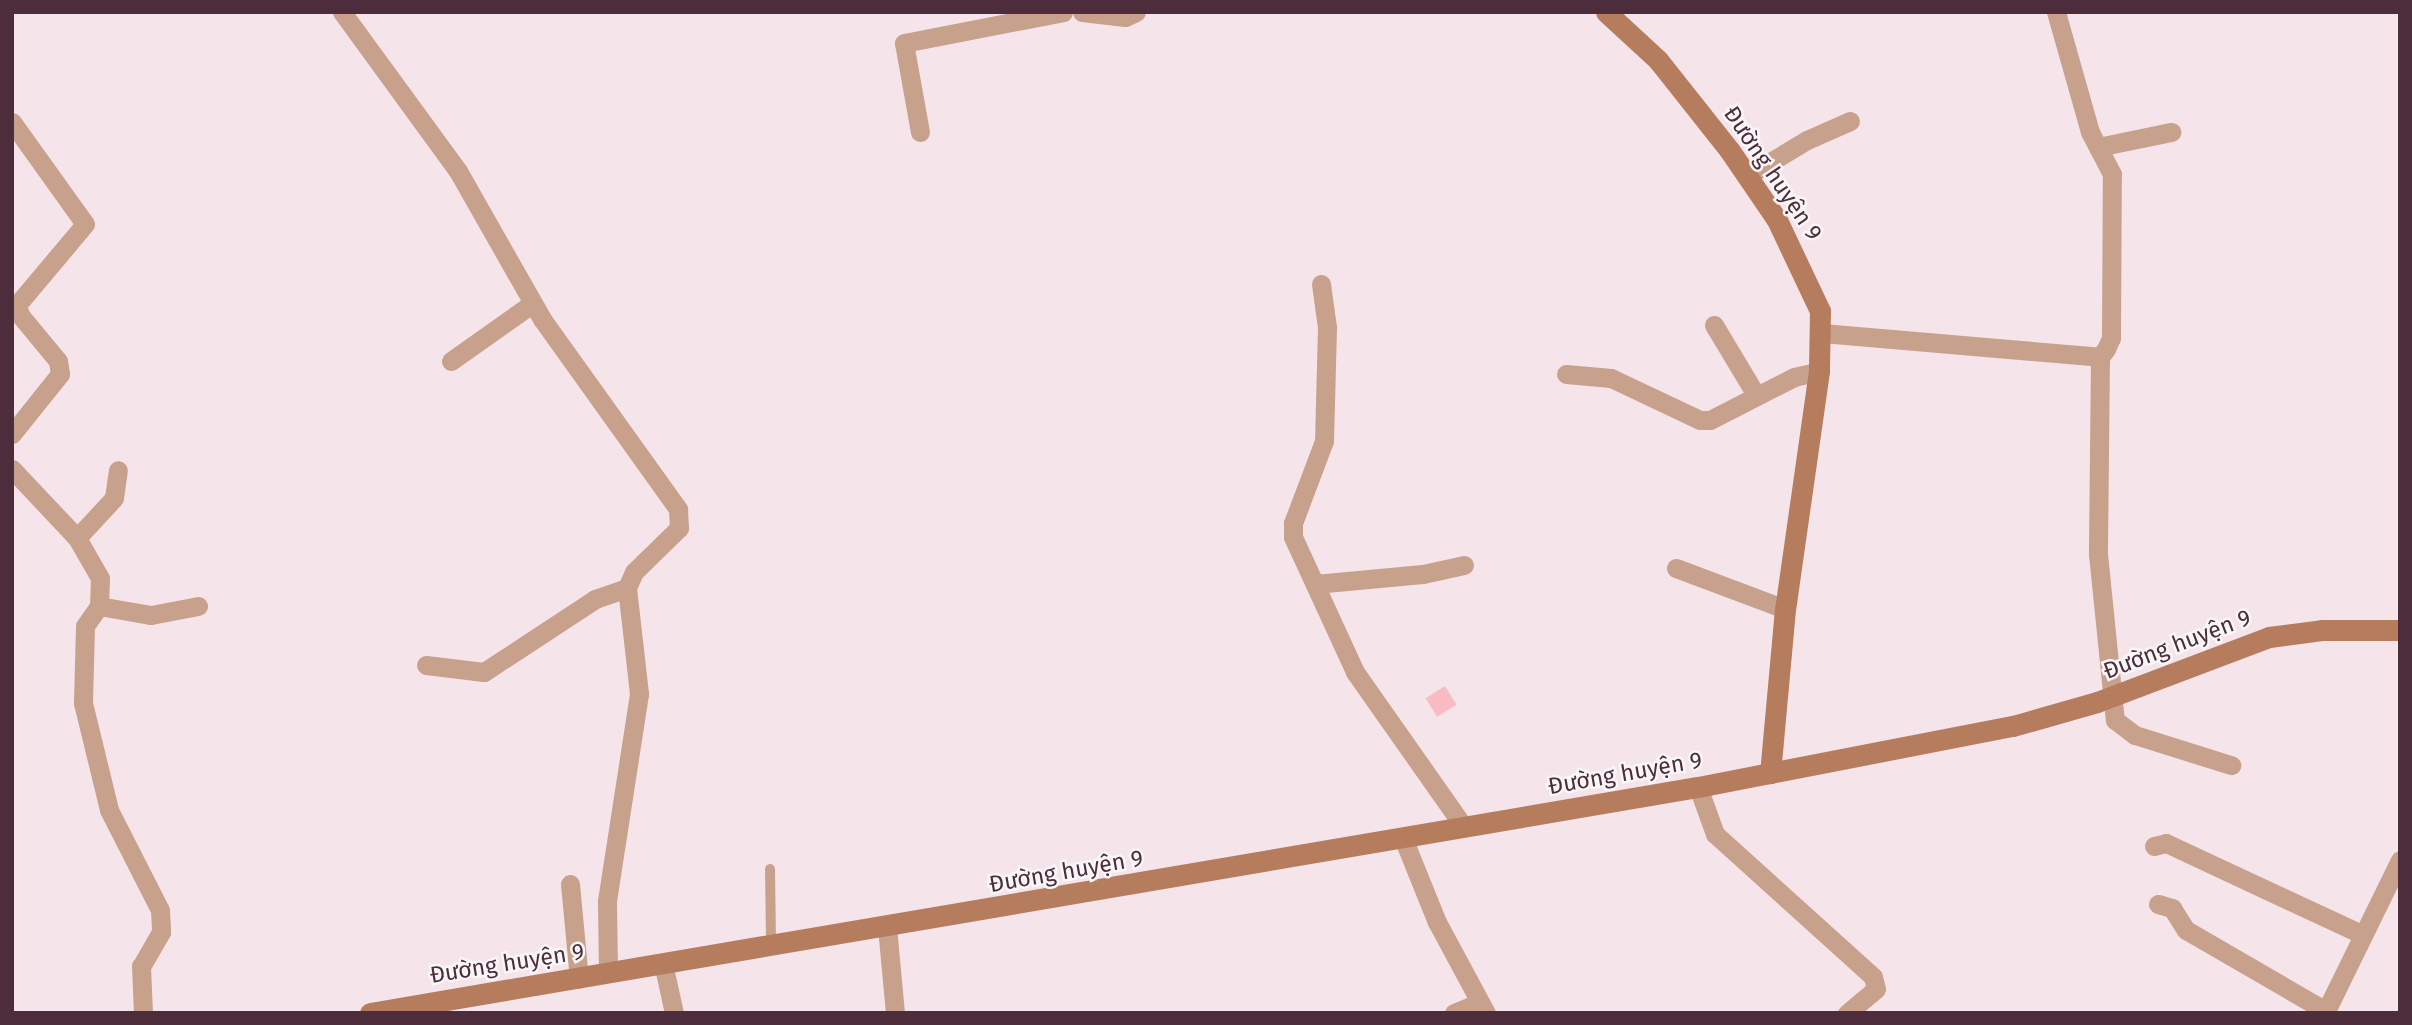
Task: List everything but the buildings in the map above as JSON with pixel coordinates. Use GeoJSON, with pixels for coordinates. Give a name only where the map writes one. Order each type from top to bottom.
{"type":"FeatureCollection","features":[{"type":"Feature","properties":{"kind":"street"},"geometry":{"type":"LineString","coordinates":[[342,12],[458,171],[533,303],[678,509],[679,528],[634,572],[626,588],[639,694],[607,901],[608,973]]}},
{"type":"Feature","properties":{"kind":"street"},"geometry":{"type":"LineString","coordinates":[[920,132],[904,43],[1063,12]]}},
{"type":"Feature","properties":{"kind":"street"},"geometry":{"type":"LineString","coordinates":[[1083,12],[1125,18],[1136,12]]}},
{"type":"Feature","properties":{"kind":"street","name":"Đường huyện 9"},"geometry":{"type":"LineString","coordinates":[[1606,12],[1658,60],[1747,176],[1801,263],[1821,311],[1819,371],[1785,610],[1770,773]]}},
{"type":"Feature","properties":{"kind":"street"},"geometry":{"type":"LineString","coordinates":[[2056,12],[2098,147],[2112,174],[2111,338],[2099,357],[2098,554],[2112,696],[2120,728],[2231,765]]}},
{"type":"Feature","properties":{"kind":"street"},"geometry":{"type":"LineString","coordinates":[[1747,176],[1807,140],[1850,121]]}},
{"type":"Feature","properties":{"kind":"street"},"geometry":{"type":"LineString","coordinates":[[12,122],[85,224],[15,305],[20,315],[58,360],[60,374],[12,434]]}},
{"type":"Feature","properties":{"kind":"street"},"geometry":{"type":"LineString","coordinates":[[2098,147],[2171,132]]}},
{"type":"Feature","properties":{"kind":"street"},"geometry":{"type":"LineString","coordinates":[[1321,285],[1327,327],[1324,440],[1292,530],[1355,672],[1464,827]]}},
{"type":"Feature","properties":{"kind":"street"},"geometry":{"type":"LineString","coordinates":[[451,361],[533,303]]}},
{"type":"Feature","properties":{"kind":"street"},"geometry":{"type":"LineString","coordinates":[[1714,325],[1756,395]]}},
{"type":"Feature","properties":{"kind":"street"},"geometry":{"type":"LineString","coordinates":[[1822,333],[2099,357]]}},
{"type":"Feature","properties":{"kind":"street"},"geometry":{"type":"LineString","coordinates":[[1566,374],[1611,378],[1700,420],[1710,420],[1756,395],[1819,371]]}},
{"type":"Feature","properties":{"kind":"street"},"geometry":{"type":"LineString","coordinates":[[12,469],[77,538],[100,578],[99,606],[85,625],[83,704],[109,810],[160,910],[161,932],[141,966],[143,1013]]}},
{"type":"Feature","properties":{"kind":"street"},"geometry":{"type":"LineString","coordinates":[[77,538],[114,498],[118,470]]}},
{"type":"Feature","properties":{"kind":"street"},"geometry":{"type":"LineString","coordinates":[[1315,584],[1423,574],[1464,565]]}},
{"type":"Feature","properties":{"kind":"street"},"geometry":{"type":"LineString","coordinates":[[1676,568],[1785,610]]}},
{"type":"Feature","properties":{"kind":"street"},"geometry":{"type":"LineString","coordinates":[[426,665],[484,672],[595,599],[626,588]]}},
{"type":"Feature","properties":{"kind":"street"},"geometry":{"type":"LineString","coordinates":[[99,606],[151,615],[198,606]]}},
{"type":"Feature","properties":{"kind":"street","name":"Đường huyện 9"},"geometry":{"type":"LineString","coordinates":[[370,1013],[432,1007],[663,963],[1698,787],[2013,726],[2112,696],[2269,637],[2322,630],[2400,630]]}},
{"type":"Feature","properties":{"kind":"street"},"geometry":{"type":"LineString","coordinates":[[1698,787],[1715,834],[1873,976],[1876,989],[1847,1013]]}},
{"type":"Feature","properties":{"kind":"street"},"geometry":{"type":"LineString","coordinates":[[1404,838],[1437,922],[1482,1008],[1455,1013]]}},
{"type":"Feature","properties":{"kind":"street"},"geometry":{"type":"LineString","coordinates":[[2154,846],[2166,843],[2363,936]]}},
{"type":"Feature","properties":{"kind":"street"},"geometry":{"type":"LineString","coordinates":[[2158,904],[2172,908],[2186,930],[2325,1012],[2400,860]]}},
{"type":"Feature","properties":{"kind":"street"},"geometry":{"type":"LineString","coordinates":[[570,884],[579,979]]}},
{"type":"Feature","properties":{"kind":"street"},"geometry":{"type":"LineString","coordinates":[[887,927],[895,1013]]}},
{"type":"Feature","properties":{"kind":"street"},"geometry":{"type":"LineString","coordinates":[[663,963],[674,1013]]}},
{"type":"Feature","properties":{"kind":"lane"},"geometry":{"type":"LineString","coordinates":[[770,869],[771,946]]}}]}
